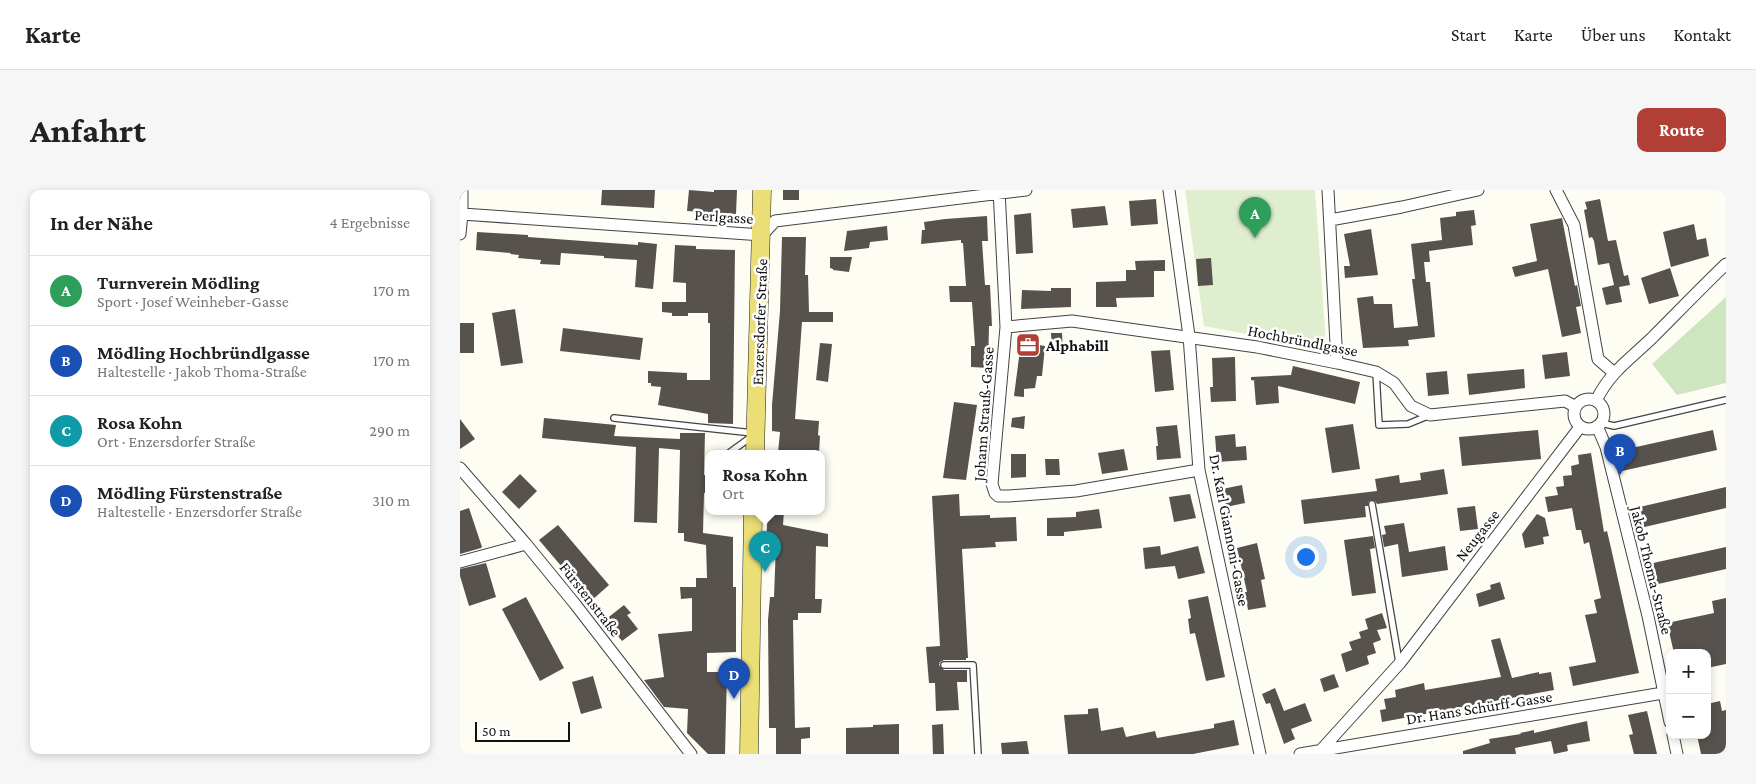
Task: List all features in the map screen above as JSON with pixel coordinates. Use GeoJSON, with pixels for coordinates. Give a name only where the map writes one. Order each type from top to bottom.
{"type":"FeatureCollection","features":[{"type":"Feature","properties":{"kind":"main road","name":"Enzersdorfer Straße"},"geometry":{"type":"LineString","coordinates":[[755,450],[762,190]]}},
{"type":"Feature","properties":{"kind":"main road"},"geometry":{"type":"LineString","coordinates":[[749,754],[753,515]]}},
{"type":"Feature","properties":{"kind":"street"},"geometry":{"type":"LineString","coordinates":[[460,234],[462,190]]}},
{"type":"Feature","properties":{"kind":"street","name":"Perlgasse"},"geometry":{"type":"LineString","coordinates":[[462,214],[762,235],[775,221],[1026,190]]}},
{"type":"Feature","properties":{"kind":"street","name":"Dr. Karl Giannoni-Gasse"},"geometry":{"type":"LineString","coordinates":[[1169,190],[1188,336],[1199,470],[1260,754]]}},
{"type":"Feature","properties":{"kind":"street"},"geometry":{"type":"LineString","coordinates":[[1328,190],[1337,363]]}},
{"type":"Feature","properties":{"kind":"street"},"geometry":{"type":"LineString","coordinates":[[1330,220],[1402,207],[1478,190]]}},
{"type":"Feature","properties":{"kind":"street"},"geometry":{"type":"LineString","coordinates":[[1556,190],[1574,225],[1598,359],[1614,372]]}},
{"type":"Feature","properties":{"kind":"street","name":"Johann Strauß-Gasse"},"geometry":{"type":"LineString","coordinates":[[999,192],[1006,327],[992,484],[995,492],[998,496],[1076,491],[1199,470]]}},
{"type":"Feature","properties":{"kind":"street"},"geometry":{"type":"LineString","coordinates":[[1596,401],[1602,388],[1614,372],[1726,264]]}},
{"type":"Feature","properties":{"kind":"street","name":"Hochbründlgasse"},"geometry":{"type":"LineString","coordinates":[[1006,327],[1072,322],[1188,336],[1337,363],[1376,372],[1394,383],[1411,406],[1430,415]]}},
{"type":"Feature","properties":{"kind":"street"},"geometry":{"type":"LineString","coordinates":[[1591,399],[1596,401],[1604,411],[1599,425],[1589,429],[1580,427],[1574,416],[1576,407],[1582,400],[1591,399]]}},
{"type":"Feature","properties":{"kind":"street"},"geometry":{"type":"LineString","coordinates":[[1430,415],[1565,401],[1576,407]]}},
{"type":"Feature","properties":{"kind":"street","name":"Jakob Thoma-Straße"},"geometry":{"type":"LineString","coordinates":[[1599,425],[1648,616],[1666,705]]}},
{"type":"Feature","properties":{"kind":"street","name":"Neugasse"},"geometry":{"type":"LineString","coordinates":[[1322,749],[1400,663],[1580,427]]}},
{"type":"Feature","properties":{"kind":"street","name":"Fürstenstraße"},"geometry":{"type":"LineString","coordinates":[[460,468],[575,604],[691,754]]}},
{"type":"Feature","properties":{"kind":"street"},"geometry":{"type":"LineString","coordinates":[[460,562],[526,544]]}},
{"type":"Feature","properties":{"kind":"street","name":"Dr. Hans Schürff-Gasse"},"geometry":{"type":"LineString","coordinates":[[1304,754],[1322,749],[1663,693]]}},
{"type":"Feature","properties":{"kind":"street"},"geometry":{"type":"LineString","coordinates":[[1674,739],[1677,754]]}},
{"type":"Feature","properties":{"kind":"lane"},"geometry":{"type":"LineString","coordinates":[[1376,372],[1379,425],[1408,424],[1430,415]]}},
{"type":"Feature","properties":{"kind":"lane"},"geometry":{"type":"LineString","coordinates":[[1599,425],[1614,426],[1726,400]]}},
{"type":"Feature","properties":{"kind":"lane"},"geometry":{"type":"LineString","coordinates":[[614,418],[755,433]]}},
{"type":"Feature","properties":{"kind":"lane"},"geometry":{"type":"LineString","coordinates":[[733,450],[755,433]]}},
{"type":"Feature","properties":{"kind":"lane"},"geometry":{"type":"LineString","coordinates":[[1372,504],[1400,663]]}},
{"type":"Feature","properties":{"kind":"lane"},"geometry":{"type":"LineString","coordinates":[[944,665],[973,665],[978,754]]}},
{"type":"Feature","properties":{"kind":"green space"},"geometry":{"type":"Polygon","coordinates":[[[1185,190],[1315,190],[1326,343],[1319,348],[1204,326],[1185,190]]]}},
{"type":"Feature","properties":{"kind":"green space"},"geometry":{"type":"Polygon","coordinates":[[[1726,297],[1726,383],[1677,395],[1652,364],[1726,297]]]}},
{"type":"Feature","properties":{"kind":"building"},"geometry":{"type":"Polygon","coordinates":[[[602,190],[655,190],[654,208],[601,205],[602,190]]]}},
{"type":"Feature","properties":{"kind":"building"},"geometry":{"type":"Polygon","coordinates":[[[689,190],[714,192],[714,190],[737,190],[736,214],[687,211],[689,190]]]}},
{"type":"Feature","properties":{"kind":"building"},"geometry":{"type":"Polygon","coordinates":[[[783,190],[799,190],[799,200],[783,200],[783,190]]]}},
{"type":"Feature","properties":{"kind":"building"},"geometry":{"type":"Polygon","coordinates":[[[1156,199],[1158,224],[1131,226],[1129,201],[1156,199]]]}},
{"type":"Feature","properties":{"kind":"building"},"geometry":{"type":"Polygon","coordinates":[[[1600,199],[1608,241],[1616,240],[1624,276],[1628,275],[1630,285],[1619,287],[1622,302],[1606,305],[1602,288],[1614,285],[1609,263],[1598,265],[1594,241],[1592,237],[1589,238],[1584,210],[1587,209],[1585,202],[1600,199]]]}},
{"type":"Feature","properties":{"kind":"building"},"geometry":{"type":"Polygon","coordinates":[[[1105,206],[1108,225],[1073,228],[1071,209],[1105,206]]]}},
{"type":"Feature","properties":{"kind":"building"},"geometry":{"type":"Polygon","coordinates":[[[1474,210],[1476,225],[1471,226],[1473,245],[1429,251],[1430,262],[1424,262],[1426,282],[1430,282],[1435,337],[1408,340],[1409,346],[1363,348],[1357,298],[1373,296],[1374,304],[1392,304],[1394,328],[1418,326],[1412,279],[1415,279],[1411,244],[1442,240],[1440,218],[1456,216],[1456,212],[1474,210]]]}},
{"type":"Feature","properties":{"kind":"building"},"geometry":{"type":"Polygon","coordinates":[[[1031,213],[1033,253],[1016,254],[1014,215],[1031,213]]]}},
{"type":"Feature","properties":{"kind":"building"},"geometry":{"type":"Polygon","coordinates":[[[987,216],[988,241],[982,241],[985,285],[990,285],[992,326],[989,326],[988,368],[971,367],[971,346],[975,346],[972,302],[950,302],[949,286],[966,286],[963,243],[961,243],[961,240],[921,244],[922,230],[925,230],[924,222],[987,216]]]}},
{"type":"Feature","properties":{"kind":"building"},"geometry":{"type":"Polygon","coordinates":[[[1562,218],[1575,286],[1577,285],[1581,306],[1576,307],[1581,333],[1562,337],[1548,269],[1515,277],[1512,267],[1537,261],[1530,224],[1562,218]]]}},
{"type":"Feature","properties":{"kind":"building"},"geometry":{"type":"Polygon","coordinates":[[[1694,224],[1697,240],[1706,238],[1709,256],[1671,267],[1663,232],[1694,224]]]}},
{"type":"Feature","properties":{"kind":"building"},"geometry":{"type":"Polygon","coordinates":[[[887,226],[888,240],[870,242],[869,248],[844,251],[847,231],[887,226]]]}},
{"type":"Feature","properties":{"kind":"building"},"geometry":{"type":"Polygon","coordinates":[[[1371,229],[1378,275],[1345,278],[1344,266],[1350,266],[1344,234],[1371,229]]]}},
{"type":"Feature","properties":{"kind":"building"},"geometry":{"type":"Polygon","coordinates":[[[477,232],[638,245],[638,242],[657,244],[653,289],[635,287],[637,260],[561,253],[560,265],[540,264],[541,260],[518,258],[519,255],[511,253],[476,250],[477,232]]]}},
{"type":"Feature","properties":{"kind":"building"},"geometry":{"type":"Polygon","coordinates":[[[782,237],[806,237],[805,275],[808,275],[809,312],[833,312],[833,322],[802,322],[795,419],[819,421],[819,450],[778,450],[780,432],[772,431],[772,405],[780,311],[782,237]]]}},
{"type":"Feature","properties":{"kind":"building"},"geometry":{"type":"Polygon","coordinates":[[[675,245],[696,246],[696,249],[735,250],[733,424],[708,423],[708,414],[658,405],[661,387],[651,386],[651,383],[648,383],[648,371],[687,373],[687,380],[710,380],[710,323],[708,323],[708,313],[688,313],[688,316],[672,316],[672,313],[662,312],[662,302],[686,302],[686,283],[673,282],[675,245]]]}},
{"type":"Feature","properties":{"kind":"building"},"geometry":{"type":"Polygon","coordinates":[[[830,257],[852,257],[849,272],[830,268],[830,257]]]}},
{"type":"Feature","properties":{"kind":"building"},"geometry":{"type":"Polygon","coordinates":[[[1211,258],[1213,285],[1198,286],[1196,259],[1211,258]]]}},
{"type":"Feature","properties":{"kind":"building"},"geometry":{"type":"Polygon","coordinates":[[[1165,260],[1165,271],[1154,271],[1154,297],[1116,298],[1117,307],[1096,307],[1096,282],[1126,281],[1126,270],[1136,270],[1135,261],[1165,260]]]}},
{"type":"Feature","properties":{"kind":"building"},"geometry":{"type":"Polygon","coordinates":[[[1670,268],[1679,296],[1649,304],[1641,278],[1670,268]]]}},
{"type":"Feature","properties":{"kind":"building"},"geometry":{"type":"Polygon","coordinates":[[[1051,288],[1071,288],[1071,307],[1021,309],[1022,290],[1051,291],[1051,288]]]}},
{"type":"Feature","properties":{"kind":"building"},"geometry":{"type":"Polygon","coordinates":[[[515,309],[523,363],[501,366],[492,313],[515,309]]]}},
{"type":"Feature","properties":{"kind":"building"},"geometry":{"type":"Polygon","coordinates":[[[460,323],[474,323],[474,353],[460,353],[460,323]]]}},
{"type":"Feature","properties":{"kind":"building"},"geometry":{"type":"Polygon","coordinates":[[[563,328],[643,338],[640,360],[560,351],[563,328]]]}},
{"type":"Feature","properties":{"kind":"building"},"geometry":{"type":"Polygon","coordinates":[[[1051,333],[1062,333],[1063,351],[1052,351],[1051,333]]]}},
{"type":"Feature","properties":{"kind":"building"},"geometry":{"type":"Polygon","coordinates":[[[1021,342],[1045,346],[1042,376],[1037,376],[1035,388],[1024,389],[1024,397],[1014,396],[1021,342]]]}},
{"type":"Feature","properties":{"kind":"building"},"geometry":{"type":"Polygon","coordinates":[[[820,343],[832,344],[828,382],[816,380],[820,343]]]}},
{"type":"Feature","properties":{"kind":"building"},"geometry":{"type":"Polygon","coordinates":[[[1170,350],[1174,390],[1155,392],[1151,351],[1170,350]]]}},
{"type":"Feature","properties":{"kind":"building"},"geometry":{"type":"Polygon","coordinates":[[[1567,352],[1570,376],[1545,379],[1542,355],[1567,352]]]}},
{"type":"Feature","properties":{"kind":"building"},"geometry":{"type":"Polygon","coordinates":[[[1235,357],[1236,401],[1211,402],[1210,387],[1213,387],[1212,358],[1235,357]]]}},
{"type":"Feature","properties":{"kind":"building"},"geometry":{"type":"Polygon","coordinates":[[[1293,366],[1360,382],[1355,404],[1278,386],[1279,403],[1256,405],[1254,381],[1256,381],[1251,380],[1251,377],[1291,375],[1293,366]]]}},
{"type":"Feature","properties":{"kind":"building"},"geometry":{"type":"Polygon","coordinates":[[[1524,369],[1525,388],[1469,395],[1467,374],[1524,369]]]}},
{"type":"Feature","properties":{"kind":"building"},"geometry":{"type":"Polygon","coordinates":[[[1447,371],[1449,394],[1428,396],[1426,373],[1447,371]]]}},
{"type":"Feature","properties":{"kind":"building"},"geometry":{"type":"Polygon","coordinates":[[[954,402],[977,405],[966,480],[943,478],[954,402]]]}},
{"type":"Feature","properties":{"kind":"building"},"geometry":{"type":"Polygon","coordinates":[[[1025,416],[1024,429],[1011,427],[1012,418],[1025,416]]]}},
{"type":"Feature","properties":{"kind":"building"},"geometry":{"type":"Polygon","coordinates":[[[544,418],[616,425],[614,436],[680,439],[680,433],[705,433],[703,533],[733,537],[733,587],[736,587],[736,652],[707,653],[707,672],[727,672],[725,754],[708,754],[687,733],[688,709],[664,707],[644,680],[664,677],[658,634],[692,631],[692,598],[681,599],[680,587],[696,587],[696,578],[707,578],[706,545],[684,541],[684,533],[678,533],[680,450],[659,448],[657,523],[634,522],[636,447],[542,438],[544,418]]]}},
{"type":"Feature","properties":{"kind":"building"},"geometry":{"type":"Polygon","coordinates":[[[460,419],[475,439],[460,449],[460,419]]]}},
{"type":"Feature","properties":{"kind":"building"},"geometry":{"type":"Polygon","coordinates":[[[1353,424],[1360,469],[1332,473],[1325,428],[1353,424]]]}},
{"type":"Feature","properties":{"kind":"building"},"geometry":{"type":"Polygon","coordinates":[[[1177,425],[1181,458],[1157,460],[1156,427],[1177,425]]]}},
{"type":"Feature","properties":{"kind":"building"},"geometry":{"type":"Polygon","coordinates":[[[1538,430],[1541,459],[1462,466],[1459,437],[1538,430]]]}},
{"type":"Feature","properties":{"kind":"building"},"geometry":{"type":"Polygon","coordinates":[[[1713,430],[1717,450],[1622,471],[1618,451],[1713,430]]]}},
{"type":"Feature","properties":{"kind":"building"},"geometry":{"type":"Polygon","coordinates":[[[1235,434],[1236,447],[1246,446],[1247,460],[1217,462],[1215,436],[1235,434]]]}},
{"type":"Feature","properties":{"kind":"building"},"geometry":{"type":"Polygon","coordinates":[[[1124,449],[1128,470],[1102,474],[1098,453],[1124,449]]]}},
{"type":"Feature","properties":{"kind":"building"},"geometry":{"type":"Polygon","coordinates":[[[1591,453],[1604,532],[1607,531],[1639,673],[1573,686],[1569,667],[1596,662],[1585,615],[1597,613],[1594,600],[1601,598],[1589,542],[1584,544],[1581,530],[1576,530],[1572,508],[1548,512],[1545,497],[1558,495],[1556,487],[1564,486],[1563,476],[1572,475],[1571,466],[1579,464],[1578,455],[1591,453]]]}},
{"type":"Feature","properties":{"kind":"building"},"geometry":{"type":"Polygon","coordinates":[[[1011,454],[1026,454],[1026,477],[1011,478],[1011,454]]]}},
{"type":"Feature","properties":{"kind":"building"},"geometry":{"type":"Polygon","coordinates":[[[1045,459],[1059,459],[1060,475],[1046,475],[1045,459]]]}},
{"type":"Feature","properties":{"kind":"building"},"geometry":{"type":"Polygon","coordinates":[[[1444,469],[1448,494],[1377,504],[1371,500],[1368,502],[1368,506],[1365,506],[1366,517],[1304,524],[1301,500],[1377,491],[1375,479],[1399,475],[1400,483],[1421,480],[1420,473],[1444,469]]]}},
{"type":"Feature","properties":{"kind":"building"},"geometry":{"type":"Polygon","coordinates":[[[520,474],[537,491],[519,509],[502,492],[520,474]]]}},
{"type":"Feature","properties":{"kind":"building"},"geometry":{"type":"Polygon","coordinates":[[[1242,485],[1245,503],[1226,507],[1222,489],[1242,485]]]}},
{"type":"Feature","properties":{"kind":"building"},"geometry":{"type":"Polygon","coordinates":[[[1726,487],[1726,508],[1636,529],[1631,509],[1726,487]]]}},
{"type":"Feature","properties":{"kind":"building"},"geometry":{"type":"Polygon","coordinates":[[[959,494],[960,516],[990,515],[990,518],[1016,517],[1017,541],[995,542],[996,547],[962,549],[968,658],[966,660],[944,660],[939,665],[944,670],[967,670],[967,682],[957,682],[959,710],[936,711],[935,683],[929,683],[926,647],[940,646],[932,496],[959,494]]]}},
{"type":"Feature","properties":{"kind":"building"},"geometry":{"type":"Polygon","coordinates":[[[1190,494],[1196,518],[1174,522],[1169,497],[1190,494]]]}},
{"type":"Feature","properties":{"kind":"building"},"geometry":{"type":"Polygon","coordinates":[[[1475,506],[1478,529],[1460,531],[1457,508],[1475,506]]]}},
{"type":"Feature","properties":{"kind":"building"},"geometry":{"type":"Polygon","coordinates":[[[469,508],[482,547],[460,554],[460,511],[469,508]]]}},
{"type":"Feature","properties":{"kind":"building"},"geometry":{"type":"Polygon","coordinates":[[[1099,509],[1102,528],[1064,532],[1064,536],[1047,536],[1047,518],[1076,517],[1076,512],[1099,509]]]}},
{"type":"Feature","properties":{"kind":"building"},"geometry":{"type":"Polygon","coordinates":[[[1537,514],[1545,518],[1549,536],[1543,537],[1544,544],[1525,548],[1522,534],[1537,514]]]}},
{"type":"Feature","properties":{"kind":"building"},"geometry":{"type":"Polygon","coordinates":[[[768,515],[784,515],[783,525],[828,534],[828,547],[816,546],[815,599],[822,599],[821,613],[798,613],[798,620],[793,620],[795,728],[810,727],[810,738],[801,739],[801,754],[776,754],[776,728],[769,728],[768,620],[770,597],[774,597],[776,544],[766,543],[768,515]]]}},
{"type":"Feature","properties":{"kind":"building"},"geometry":{"type":"Polygon","coordinates":[[[1404,523],[1409,552],[1445,546],[1448,570],[1402,577],[1398,544],[1384,547],[1382,535],[1386,534],[1384,526],[1404,523]]]}},
{"type":"Feature","properties":{"kind":"building"},"geometry":{"type":"Polygon","coordinates":[[[558,525],[609,585],[591,601],[539,540],[558,525]]]}},
{"type":"Feature","properties":{"kind":"building"},"geometry":{"type":"Polygon","coordinates":[[[1373,536],[1375,548],[1370,549],[1376,593],[1352,596],[1344,540],[1373,536]]]}},
{"type":"Feature","properties":{"kind":"building"},"geometry":{"type":"Polygon","coordinates":[[[1257,543],[1265,579],[1261,580],[1266,607],[1248,610],[1245,592],[1247,592],[1237,548],[1257,543]]]}},
{"type":"Feature","properties":{"kind":"building"},"geometry":{"type":"Polygon","coordinates":[[[1160,546],[1161,555],[1198,546],[1205,573],[1178,579],[1175,566],[1145,569],[1143,548],[1160,546]]]}},
{"type":"Feature","properties":{"kind":"building"},"geometry":{"type":"Polygon","coordinates":[[[1726,547],[1726,569],[1649,586],[1644,565],[1726,547]]]}},
{"type":"Feature","properties":{"kind":"building"},"geometry":{"type":"Polygon","coordinates":[[[486,563],[496,597],[469,606],[460,576],[460,569],[486,563]]]}},
{"type":"Feature","properties":{"kind":"building"},"geometry":{"type":"Polygon","coordinates":[[[1500,582],[1505,599],[1479,607],[1476,594],[1491,589],[1490,585],[1500,582]]]}},
{"type":"Feature","properties":{"kind":"building"},"geometry":{"type":"Polygon","coordinates":[[[1208,596],[1225,677],[1206,681],[1195,633],[1190,634],[1188,619],[1191,618],[1188,600],[1208,596]]]}},
{"type":"Feature","properties":{"kind":"building"},"geometry":{"type":"Polygon","coordinates":[[[526,597],[564,668],[540,681],[502,609],[526,597]]]}},
{"type":"Feature","properties":{"kind":"building"},"geometry":{"type":"Polygon","coordinates":[[[1726,598],[1726,664],[1711,667],[1711,649],[1673,649],[1667,623],[1714,613],[1712,601],[1726,598]]]}},
{"type":"Feature","properties":{"kind":"building"},"geometry":{"type":"Polygon","coordinates":[[[624,605],[631,613],[627,615],[638,629],[622,641],[605,620],[624,605]]]}},
{"type":"Feature","properties":{"kind":"building"},"geometry":{"type":"Polygon","coordinates":[[[1382,613],[1387,628],[1377,630],[1381,640],[1373,643],[1376,653],[1367,656],[1369,664],[1346,672],[1341,654],[1352,650],[1349,642],[1361,638],[1359,632],[1368,629],[1365,619],[1382,613]]]}},
{"type":"Feature","properties":{"kind":"building"},"geometry":{"type":"Polygon","coordinates":[[[1500,638],[1512,678],[1539,672],[1539,674],[1551,672],[1554,690],[1382,722],[1380,710],[1386,709],[1384,699],[1396,697],[1395,690],[1424,683],[1425,690],[1501,677],[1491,640],[1500,638]]]}},
{"type":"Feature","properties":{"kind":"building"},"geometry":{"type":"Polygon","coordinates":[[[1334,674],[1339,687],[1324,692],[1320,679],[1334,674]]]}},
{"type":"Feature","properties":{"kind":"building"},"geometry":{"type":"Polygon","coordinates":[[[593,676],[602,708],[581,714],[572,682],[593,676]]]}},
{"type":"Feature","properties":{"kind":"building"},"geometry":{"type":"Polygon","coordinates":[[[1275,688],[1284,711],[1305,703],[1312,721],[1291,729],[1295,739],[1284,744],[1270,703],[1266,704],[1262,694],[1275,688]]]}},
{"type":"Feature","properties":{"kind":"building"},"geometry":{"type":"Polygon","coordinates":[[[1720,701],[1722,711],[1726,710],[1726,754],[1701,754],[1698,739],[1711,739],[1711,703],[1720,701]]]}},
{"type":"Feature","properties":{"kind":"building"},"geometry":{"type":"Polygon","coordinates":[[[1098,708],[1101,731],[1123,727],[1126,737],[1155,731],[1157,738],[1214,728],[1214,724],[1234,720],[1239,745],[1193,754],[1068,754],[1064,715],[1088,714],[1088,709],[1098,708]]]}},
{"type":"Feature","properties":{"kind":"building"},"geometry":{"type":"Polygon","coordinates":[[[1647,711],[1657,754],[1634,754],[1629,735],[1633,734],[1628,715],[1647,711]]]}},
{"type":"Feature","properties":{"kind":"building"},"geometry":{"type":"Polygon","coordinates":[[[1587,721],[1590,741],[1567,745],[1568,751],[1554,754],[1551,741],[1515,748],[1516,754],[1463,754],[1463,751],[1490,743],[1489,739],[1534,730],[1534,733],[1587,721]]]}},
{"type":"Feature","properties":{"kind":"building"},"geometry":{"type":"Polygon","coordinates":[[[899,724],[899,754],[846,754],[846,728],[899,724]]]}},
{"type":"Feature","properties":{"kind":"building"},"geometry":{"type":"Polygon","coordinates":[[[943,724],[944,754],[933,754],[932,725],[943,724]]]}},
{"type":"Feature","properties":{"kind":"building"},"geometry":{"type":"Polygon","coordinates":[[[1027,741],[1029,754],[1002,754],[1001,743],[1027,741]]]}},
{"type":"Feature","properties":{"kind":"place","name":"Turnverein Mödling"},"geometry":{"type":"Point","coordinates":[1255,238]}},
{"type":"Feature","properties":{"kind":"place","name":"Alphabill"},"geometry":{"type":"Point","coordinates":[1028,345]}},
{"type":"Feature","properties":{"kind":"place","name":"Mödling Hochbründlgasse"},"geometry":{"type":"Point","coordinates":[1620,475]}},
{"type":"Feature","properties":{"kind":"place","name":"Rosa Kohn"},"geometry":{"type":"Point","coordinates":[765,572]}},
{"type":"Feature","properties":{"kind":"place","name":"Mödling Fürstenstraße"},"geometry":{"type":"Point","coordinates":[734,699]}}]}
